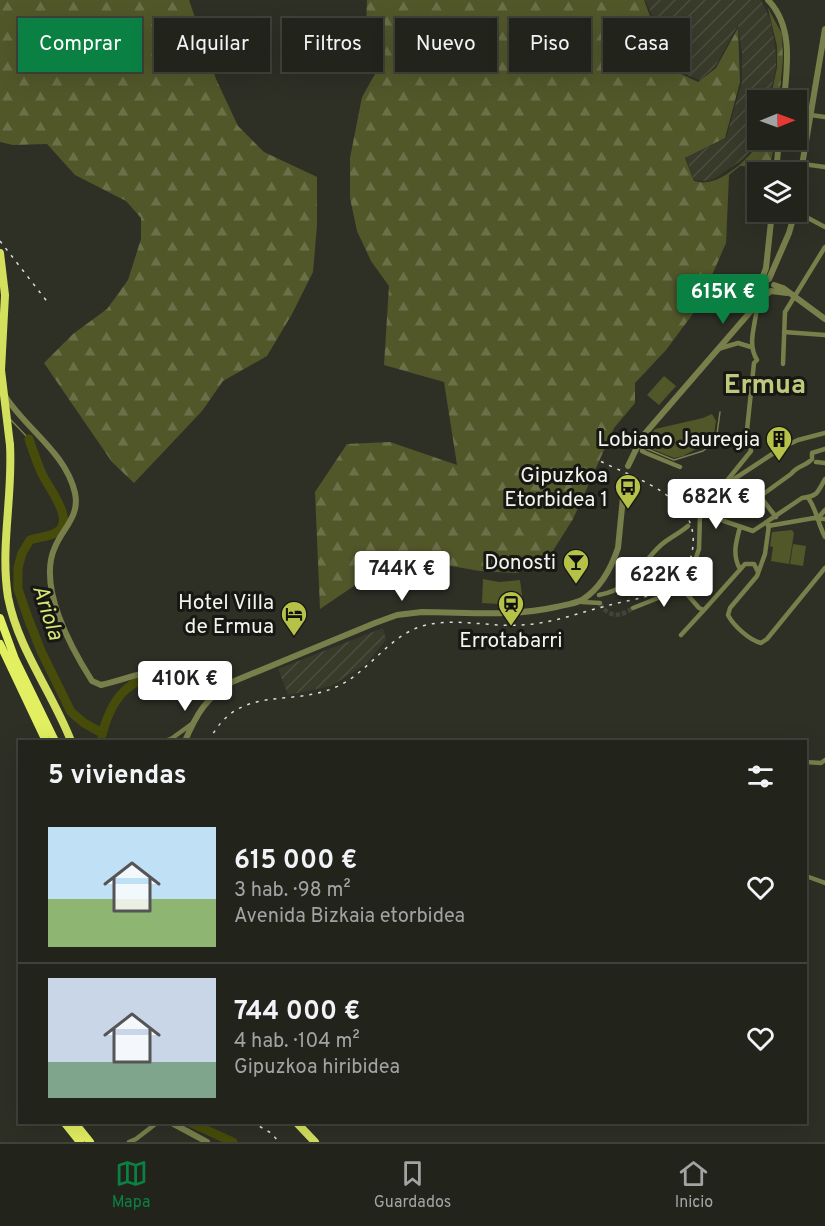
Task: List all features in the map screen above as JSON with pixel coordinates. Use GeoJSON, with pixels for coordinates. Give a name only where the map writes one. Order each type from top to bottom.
{"type":"FeatureCollection","features":[{"type":"Feature","properties":{"kind":"highway"},"geometry":{"type":"LineString","coordinates":[[0,253],[5,295],[1,370],[10,445],[10,491],[4,557],[8,596],[22,640],[71,740]]}},
{"type":"Feature","properties":{"kind":"highway"},"geometry":{"type":"LineString","coordinates":[[0,618],[15,659],[47,731],[46,740]]}},
{"type":"Feature","properties":{"kind":"highway"},"geometry":{"type":"LineString","coordinates":[[0,644],[47,731],[54,740]]}},
{"type":"Feature","properties":{"kind":"highway"},"geometry":{"type":"LineString","coordinates":[[66,1124],[78,1136],[90,1142]]}},
{"type":"Feature","properties":{"kind":"highway"},"geometry":{"type":"LineString","coordinates":[[298,1124],[315,1142]]}},
{"type":"Feature","properties":{"kind":"street"},"geometry":{"type":"LineString","coordinates":[[768,0],[778,14],[786,37],[788,57],[785,90]]}},
{"type":"Feature","properties":{"kind":"street"},"geometry":{"type":"LineString","coordinates":[[803,162],[822,67],[825,29]]}},
{"type":"Feature","properties":{"kind":"street"},"geometry":{"type":"LineString","coordinates":[[811,115],[825,117]]}},
{"type":"Feature","properties":{"kind":"street"},"geometry":{"type":"LineString","coordinates":[[807,165],[825,167]]}},
{"type":"Feature","properties":{"kind":"street"},"geometry":{"type":"LineString","coordinates":[[807,218],[825,227]]}},
{"type":"Feature","properties":{"kind":"street"},"geometry":{"type":"LineString","coordinates":[[769,284],[766,268],[771,222]]}},
{"type":"Feature","properties":{"kind":"street"},"geometry":{"type":"LineString","coordinates":[[628,466],[640,440],[757,303],[769,284],[792,222]]}},
{"type":"Feature","properties":{"kind":"street"},"geometry":{"type":"LineString","coordinates":[[783,364],[785,312],[825,247]]}},
{"type":"Feature","properties":{"kind":"street"},"geometry":{"type":"LineString","coordinates":[[818,257],[825,261]]}},
{"type":"Feature","properties":{"kind":"street"},"geometry":{"type":"LineString","coordinates":[[752,309],[760,288],[769,284],[783,288],[825,319]]}},
{"type":"Feature","properties":{"kind":"street"},"geometry":{"type":"LineString","coordinates":[[0,285],[4,296],[0,310]]}},
{"type":"Feature","properties":{"kind":"street"},"geometry":{"type":"LineString","coordinates":[[633,608],[663,597],[680,586],[690,575],[698,557],[700,514],[751,451],[747,430],[754,363],[757,360],[751,347],[757,303]]}},
{"type":"Feature","properties":{"kind":"street"},"geometry":{"type":"LineString","coordinates":[[784,332],[825,335]]}},
{"type":"Feature","properties":{"kind":"street"},"geometry":{"type":"LineString","coordinates":[[713,353],[738,343],[751,347]]}},
{"type":"Feature","properties":{"kind":"street"},"geometry":{"type":"LineString","coordinates":[[0,385],[14,410],[66,469],[73,485],[76,505],[74,516],[51,558],[51,585],[56,609],[92,681],[101,685],[149,671],[175,671],[188,676],[210,697]]}},
{"type":"Feature","properties":{"kind":"street"},"geometry":{"type":"LineString","coordinates":[[725,484],[783,447],[825,433]]}},
{"type":"Feature","properties":{"kind":"street"},"geometry":{"type":"LineString","coordinates":[[640,440],[644,444],[642,451],[680,467]]}},
{"type":"Feature","properties":{"kind":"street"},"geometry":{"type":"LineString","coordinates":[[814,461],[812,453],[825,449]]}},
{"type":"Feature","properties":{"kind":"street"},"geometry":{"type":"LineString","coordinates":[[776,517],[762,496],[795,469],[814,461],[825,463]]}},
{"type":"Feature","properties":{"kind":"street"},"geometry":{"type":"LineString","coordinates":[[599,603],[596,591],[609,572],[618,548],[625,477]]}},
{"type":"Feature","properties":{"kind":"street"},"geometry":{"type":"LineString","coordinates":[[825,479],[815,495],[801,498],[770,524],[765,554],[759,570],[728,615],[733,623],[752,639],[761,643],[825,568]]}},
{"type":"Feature","properties":{"kind":"street"},"geometry":{"type":"LineString","coordinates":[[809,498],[817,512],[817,521],[825,537]]}},
{"type":"Feature","properties":{"kind":"street"},"geometry":{"type":"LineString","coordinates":[[703,510],[753,531],[770,524],[825,519]]}},
{"type":"Feature","properties":{"kind":"street"},"geometry":{"type":"LineString","coordinates":[[818,518],[825,510]]}},
{"type":"Feature","properties":{"kind":"street"},"geometry":{"type":"LineString","coordinates":[[599,595],[615,591],[626,585],[658,547],[688,526]]}},
{"type":"Feature","properties":{"kind":"street"},"geometry":{"type":"LineString","coordinates":[[740,527],[735,554],[740,568]]}},
{"type":"Feature","properties":{"kind":"street"},"geometry":{"type":"LineString","coordinates":[[681,635],[745,564],[750,563],[757,566],[759,570],[767,571]]}},
{"type":"Feature","properties":{"kind":"street"},"geometry":{"type":"LineString","coordinates":[[599,603],[600,584]]}},
{"type":"Feature","properties":{"kind":"street"},"geometry":{"type":"LineString","coordinates":[[185,740],[193,723],[210,697],[232,682],[397,615],[422,612],[517,613],[581,600],[600,584]]}},
{"type":"Feature","properties":{"kind":"street"},"geometry":{"type":"LineString","coordinates":[[680,586],[699,608],[704,610]]}},
{"type":"Feature","properties":{"kind":"street"},"geometry":{"type":"LineString","coordinates":[[572,603],[599,603]]}},
{"type":"Feature","properties":{"kind":"street"},"geometry":{"type":"LineString","coordinates":[[168,740],[193,723]]}},
{"type":"Feature","properties":{"kind":"street"},"geometry":{"type":"LineString","coordinates":[[807,762],[821,763],[825,760]]}},
{"type":"Feature","properties":{"kind":"street"},"geometry":{"type":"LineString","coordinates":[[807,876],[825,884]]}},
{"type":"Feature","properties":{"kind":"street"},"geometry":{"type":"LineString","coordinates":[[129,1142],[156,1124]]}},
{"type":"Feature","properties":{"kind":"street"},"geometry":{"type":"LineString","coordinates":[[174,1124],[204,1141]]}},
{"type":"Feature","properties":{"kind":"shaded area"},"geometry":{"type":"Polygon","coordinates":[[[645,0],[761,0],[771,21],[776,54],[776,68],[771,90],[747,90],[747,150],[752,150],[745,158],[714,179],[694,180],[686,158],[726,138],[742,82],[742,53],[738,25],[715,67],[700,80],[679,72],[690,72],[690,18],[653,18],[645,0]]]}},
{"type":"Feature","properties":{"kind":"shaded area"},"geometry":{"type":"Polygon","coordinates":[[[383,628],[386,640],[366,664],[331,686],[288,695],[278,669],[383,628]]]}},
{"type":"Feature","properties":{"kind":"green space"},"geometry":{"type":"Polygon","coordinates":[[[0,0],[189,0],[195,18],[154,18],[154,72],[214,72],[238,126],[264,152],[317,177],[317,225],[313,272],[267,356],[223,381],[202,411],[134,483],[112,462],[44,363],[73,334],[107,309],[128,280],[141,239],[141,218],[126,201],[75,175],[47,144],[13,145],[0,142],[0,0]]]}},
{"type":"Feature","properties":{"kind":"green space"},"geometry":{"type":"Polygon","coordinates":[[[367,0],[644,0],[651,18],[603,18],[603,72],[678,72],[698,82],[716,68],[738,28],[740,82],[725,138],[685,158],[694,181],[708,182],[722,177],[738,166],[754,150],[773,150],[771,162],[747,162],[747,166],[740,166],[729,175],[726,243],[698,307],[666,350],[635,383],[635,403],[614,428],[573,519],[549,557],[534,568],[516,573],[480,571],[422,561],[401,562],[382,567],[320,609],[315,492],[347,444],[390,442],[457,465],[444,382],[384,365],[389,286],[371,261],[357,231],[350,198],[350,158],[362,97],[375,74],[374,72],[383,72],[383,18],[366,18],[367,0]]]}},
{"type":"Feature","properties":{"kind":"green space"},"geometry":{"type":"Polygon","coordinates":[[[768,8],[782,34],[783,59],[780,90],[772,90],[777,68],[777,46],[768,8]]]}},
{"type":"Feature","properties":{"kind":"green space"},"geometry":{"type":"Polygon","coordinates":[[[664,376],[676,386],[659,405],[647,395],[664,376]]]}},
{"type":"Feature","properties":{"kind":"green space"},"geometry":{"type":"Polygon","coordinates":[[[712,414],[716,421],[714,434],[709,442],[683,456],[674,458],[647,447],[649,438],[655,429],[712,414]]]}},
{"type":"Feature","properties":{"kind":"green space"},"geometry":{"type":"Polygon","coordinates":[[[792,530],[794,533],[789,564],[771,561],[772,532],[792,530]]]}},
{"type":"Feature","properties":{"kind":"green space"},"geometry":{"type":"Polygon","coordinates":[[[793,544],[806,546],[803,566],[790,564],[793,544]]]}},
{"type":"Feature","properties":{"kind":"green space"},"geometry":{"type":"Polygon","coordinates":[[[483,579],[499,582],[520,580],[523,603],[512,605],[482,603],[483,579]]]}},
{"type":"Feature","properties":{"kind":"waterway"},"geometry":{"type":"LineString","coordinates":[[645,448],[674,460],[703,451],[716,441],[720,412]]}},
{"type":"Feature","properties":{"kind":"waterway"},"geometry":{"type":"LineString","coordinates":[[11,420],[29,439]]}},
{"type":"Feature","properties":{"kind":"waterway","name":"Ariola"},"geometry":{"type":"LineString","coordinates":[[29,439],[42,474],[59,504],[64,520],[57,532],[30,540],[22,553],[18,568],[18,589],[41,651],[71,712],[84,723],[102,733]]}},
{"type":"Feature","properties":{"kind":"waterway"},"geometry":{"type":"LineString","coordinates":[[102,735],[112,707],[128,688],[150,677],[180,676]]}},
{"type":"Feature","properties":{"kind":"waterway"},"geometry":{"type":"LineString","coordinates":[[193,1124],[233,1142]]}},
{"type":"Feature","properties":{"kind":"tunnel"},"geometry":{"type":"LineString","coordinates":[[600,604],[615,615],[633,608]]}},
{"type":"Feature","properties":{"kind":"railway"},"geometry":{"type":"LineString","coordinates":[[0,241],[49,304]]}},
{"type":"Feature","properties":{"kind":"railway"},"geometry":{"type":"LineString","coordinates":[[210,740],[221,723],[234,711],[266,700],[318,693],[336,687],[359,672],[401,636],[426,625],[449,622],[509,625],[543,623],[648,596],[671,586],[682,575],[691,557],[693,533],[688,518],[678,504],[664,493],[600,461]]}},
{"type":"Feature","properties":{"kind":"railway"},"geometry":{"type":"LineString","coordinates":[[255,1124],[271,1133],[279,1142]]}},
{"type":"Feature","properties":{"kind":"place","name":"Lobiano Jauregia"},"geometry":{"type":"Point","coordinates":[779,462]}},
{"type":"Feature","properties":{"kind":"place","name":"Gipuzkoa Etorbidea 1"},"geometry":{"type":"Point","coordinates":[628,510]}},
{"type":"Feature","properties":{"kind":"place","name":"Donosti"},"geometry":{"type":"Point","coordinates":[576,585]}},
{"type":"Feature","properties":{"kind":"place","name":"Errotabarri"},"geometry":{"type":"Point","coordinates":[511,627]}},
{"type":"Feature","properties":{"kind":"place","name":"Hotel Villa de Ermua"},"geometry":{"type":"Point","coordinates":[294,637]}},
{"type":"Feature","properties":{"kind":"district","name":"Ermua"},"geometry":{"type":"Point","coordinates":[765,384]}}]}
